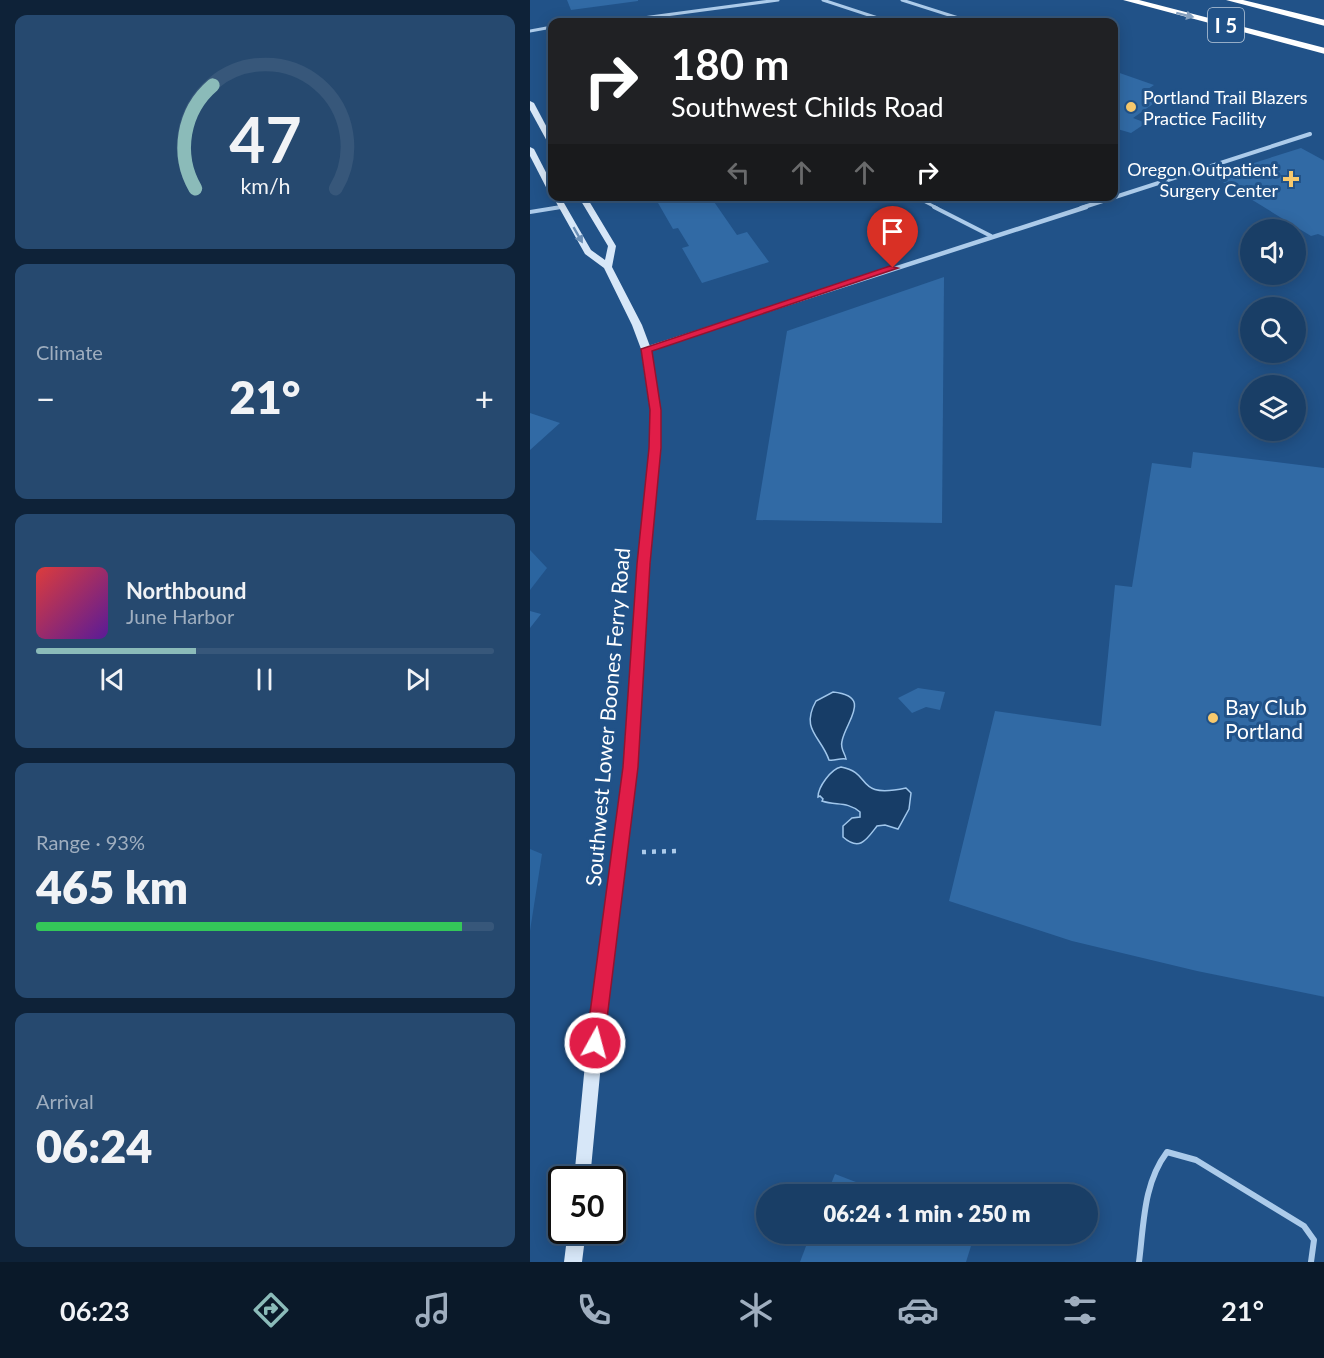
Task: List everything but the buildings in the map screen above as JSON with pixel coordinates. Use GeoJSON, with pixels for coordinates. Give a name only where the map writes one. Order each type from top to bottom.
{"type":"FeatureCollection","features":[{"type":"Feature","properties":{"kind":"highway","name":"I 5"},"geometry":{"type":"LineString","coordinates":[[1128,0],[1325,51]]}},
{"type":"Feature","properties":{"kind":"highway","name":"I 5"},"geometry":{"type":"LineString","coordinates":[[1231,0],[1325,23]]}},
{"type":"Feature","properties":{"kind":"main road"},"geometry":{"type":"LineString","coordinates":[[530,103],[548,137]]}},
{"type":"Feature","properties":{"kind":"main road"},"geometry":{"type":"LineString","coordinates":[[530,148],[548,183]]}},
{"type":"Feature","properties":{"kind":"main road","name":"Southwest Lower Boones Ferry Road"},"geometry":{"type":"LineString","coordinates":[[558,201],[588,252],[608,267],[646,349],[656,432],[630,767],[595,1043],[583,1166]]}},
{"type":"Feature","properties":{"kind":"main road","name":"Southwest Lower Boones Ferry Road"},"geometry":{"type":"LineString","coordinates":[[585,201],[612,246],[608,267]]}},
{"type":"Feature","properties":{"kind":"main road"},"geometry":{"type":"LineString","coordinates":[[573,1262],[575,1244]]}},
{"type":"Feature","properties":{"kind":"street"},"geometry":{"type":"LineString","coordinates":[[1118,196],[1310,134]]}},
{"type":"Feature","properties":{"kind":"street"},"geometry":{"type":"LineString","coordinates":[[646,349],[1101,201]]}},
{"type":"Feature","properties":{"kind":"lane"},"geometry":{"type":"LineString","coordinates":[[643,18],[778,0]]}},
{"type":"Feature","properties":{"kind":"lane"},"geometry":{"type":"LineString","coordinates":[[823,0],[878,18]]}},
{"type":"Feature","properties":{"kind":"lane"},"geometry":{"type":"LineString","coordinates":[[902,0],[958,18]]}},
{"type":"Feature","properties":{"kind":"lane"},"geometry":{"type":"LineString","coordinates":[[530,31],[548,28]]}},
{"type":"Feature","properties":{"kind":"lane"},"geometry":{"type":"LineString","coordinates":[[924,201],[992,236]]}},
{"type":"Feature","properties":{"kind":"lane"},"geometry":{"type":"LineString","coordinates":[[530,212],[561,207]]}},
{"type":"Feature","properties":{"kind":"lane"},"geometry":{"type":"LineString","coordinates":[[1139,1262],[1150,1184],[1157,1163],[1167,1152],[1196,1161],[1304,1226],[1314,1240],[1311,1262]]}},
{"type":"Feature","properties":{"kind":"path"},"geometry":{"type":"LineString","coordinates":[[620,853],[677,851]]}},
{"type":"Feature","properties":{"kind":"shaded area"},"geometry":{"type":"Polygon","coordinates":[[[530,550],[547,568],[530,590],[530,550]]]}},
{"type":"Feature","properties":{"kind":"shaded area"},"geometry":{"type":"Polygon","coordinates":[[[833,692],[845,694],[852,699],[854,704],[842,744],[846,759],[829,760],[811,726],[810,719],[816,701],[833,692]]]}},
{"type":"Feature","properties":{"kind":"shaded area"},"geometry":{"type":"Polygon","coordinates":[[[841,767],[858,774],[871,788],[889,791],[906,788],[911,793],[909,809],[898,829],[885,825],[877,826],[859,844],[843,837],[843,826],[852,818],[860,817],[860,812],[846,805],[822,801],[820,796],[818,797],[820,788],[826,779],[833,771],[841,767]]]}},
{"type":"Feature","properties":{"kind":"shaded area"},"geometry":{"type":"Polygon","coordinates":[[[530,849],[542,854],[530,931],[530,849]]]}},
{"type":"Feature","properties":{"kind":"place","name":"Portland Trail Blazers Practice Facility"},"geometry":{"type":"Point","coordinates":[1131,107]}},
{"type":"Feature","properties":{"kind":"place","name":"Oregon Outpatient Surgery Center"},"geometry":{"type":"Point","coordinates":[1291,179]}},
{"type":"Feature","properties":{"kind":"place","name":"Bay Club Portland"},"geometry":{"type":"Point","coordinates":[1213,718]}},
{"type":"Feature","properties":{"kind":"route"},"geometry":{"type":"LineString","coordinates":[[595,1043],[630,767],[644,564],[655,448],[655,410],[646,349],[893,268]]}}]}
